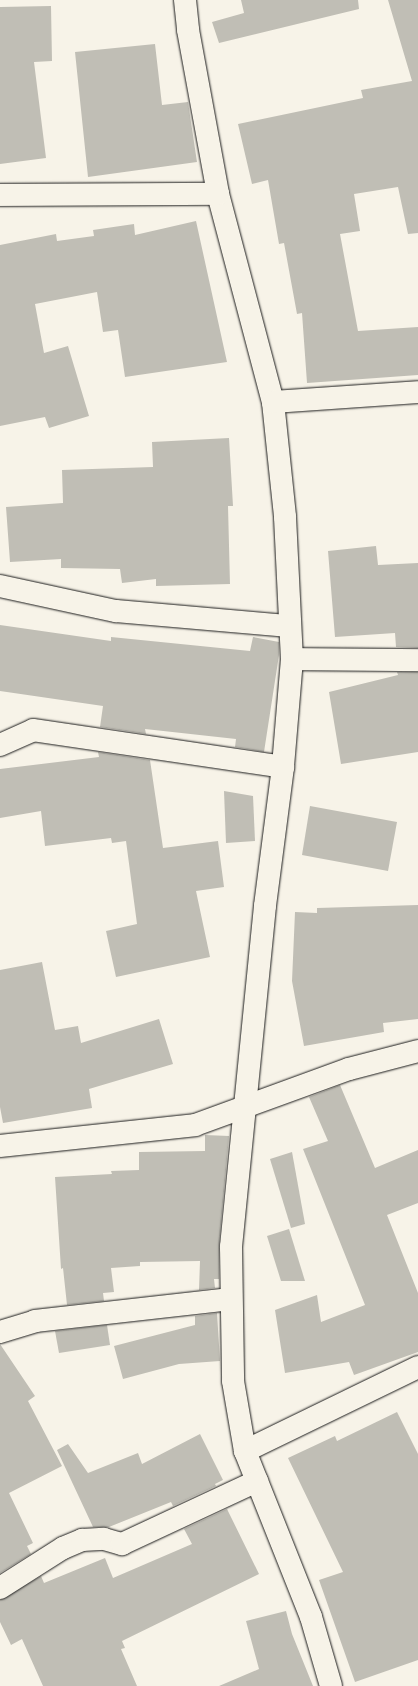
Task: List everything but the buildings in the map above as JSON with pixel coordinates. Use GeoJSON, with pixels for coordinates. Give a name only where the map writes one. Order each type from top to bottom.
{"type":"FeatureCollection","features":[{"type":"Feature","properties":{"kind":"street"},"geometry":{"type":"LineString","coordinates":[[185,0],[188,30],[218,194],[273,402],[285,517],[289,626],[292,659],[283,767],[265,906],[231,1247],[233,1381],[245,1452],[311,1617],[331,1686]]}},
{"type":"Feature","properties":{"kind":"street"},"geometry":{"type":"LineString","coordinates":[[0,195],[218,194]]}},
{"type":"Feature","properties":{"kind":"street"},"geometry":{"type":"LineString","coordinates":[[273,402],[418,392]]}},
{"type":"Feature","properties":{"kind":"street"},"geometry":{"type":"LineString","coordinates":[[0,586],[116,611],[289,626]]}},
{"type":"Feature","properties":{"kind":"street"},"geometry":{"type":"LineString","coordinates":[[292,659],[418,660]]}},
{"type":"Feature","properties":{"kind":"street"},"geometry":{"type":"LineString","coordinates":[[0,746],[33,730],[283,767]]}},
{"type":"Feature","properties":{"kind":"street"},"geometry":{"type":"LineString","coordinates":[[0,1146],[195,1125],[244,1109],[349,1068],[418,1051]]}},
{"type":"Feature","properties":{"kind":"street"},"geometry":{"type":"LineString","coordinates":[[0,1332],[35,1321],[231,1299]]}},
{"type":"Feature","properties":{"kind":"street"},"geometry":{"type":"LineString","coordinates":[[245,1452],[418,1367]]}},
{"type":"Feature","properties":{"kind":"street"},"geometry":{"type":"LineString","coordinates":[[0,1588],[63,1548],[82,1540],[104,1539],[122,1544],[257,1481]]}}]}
